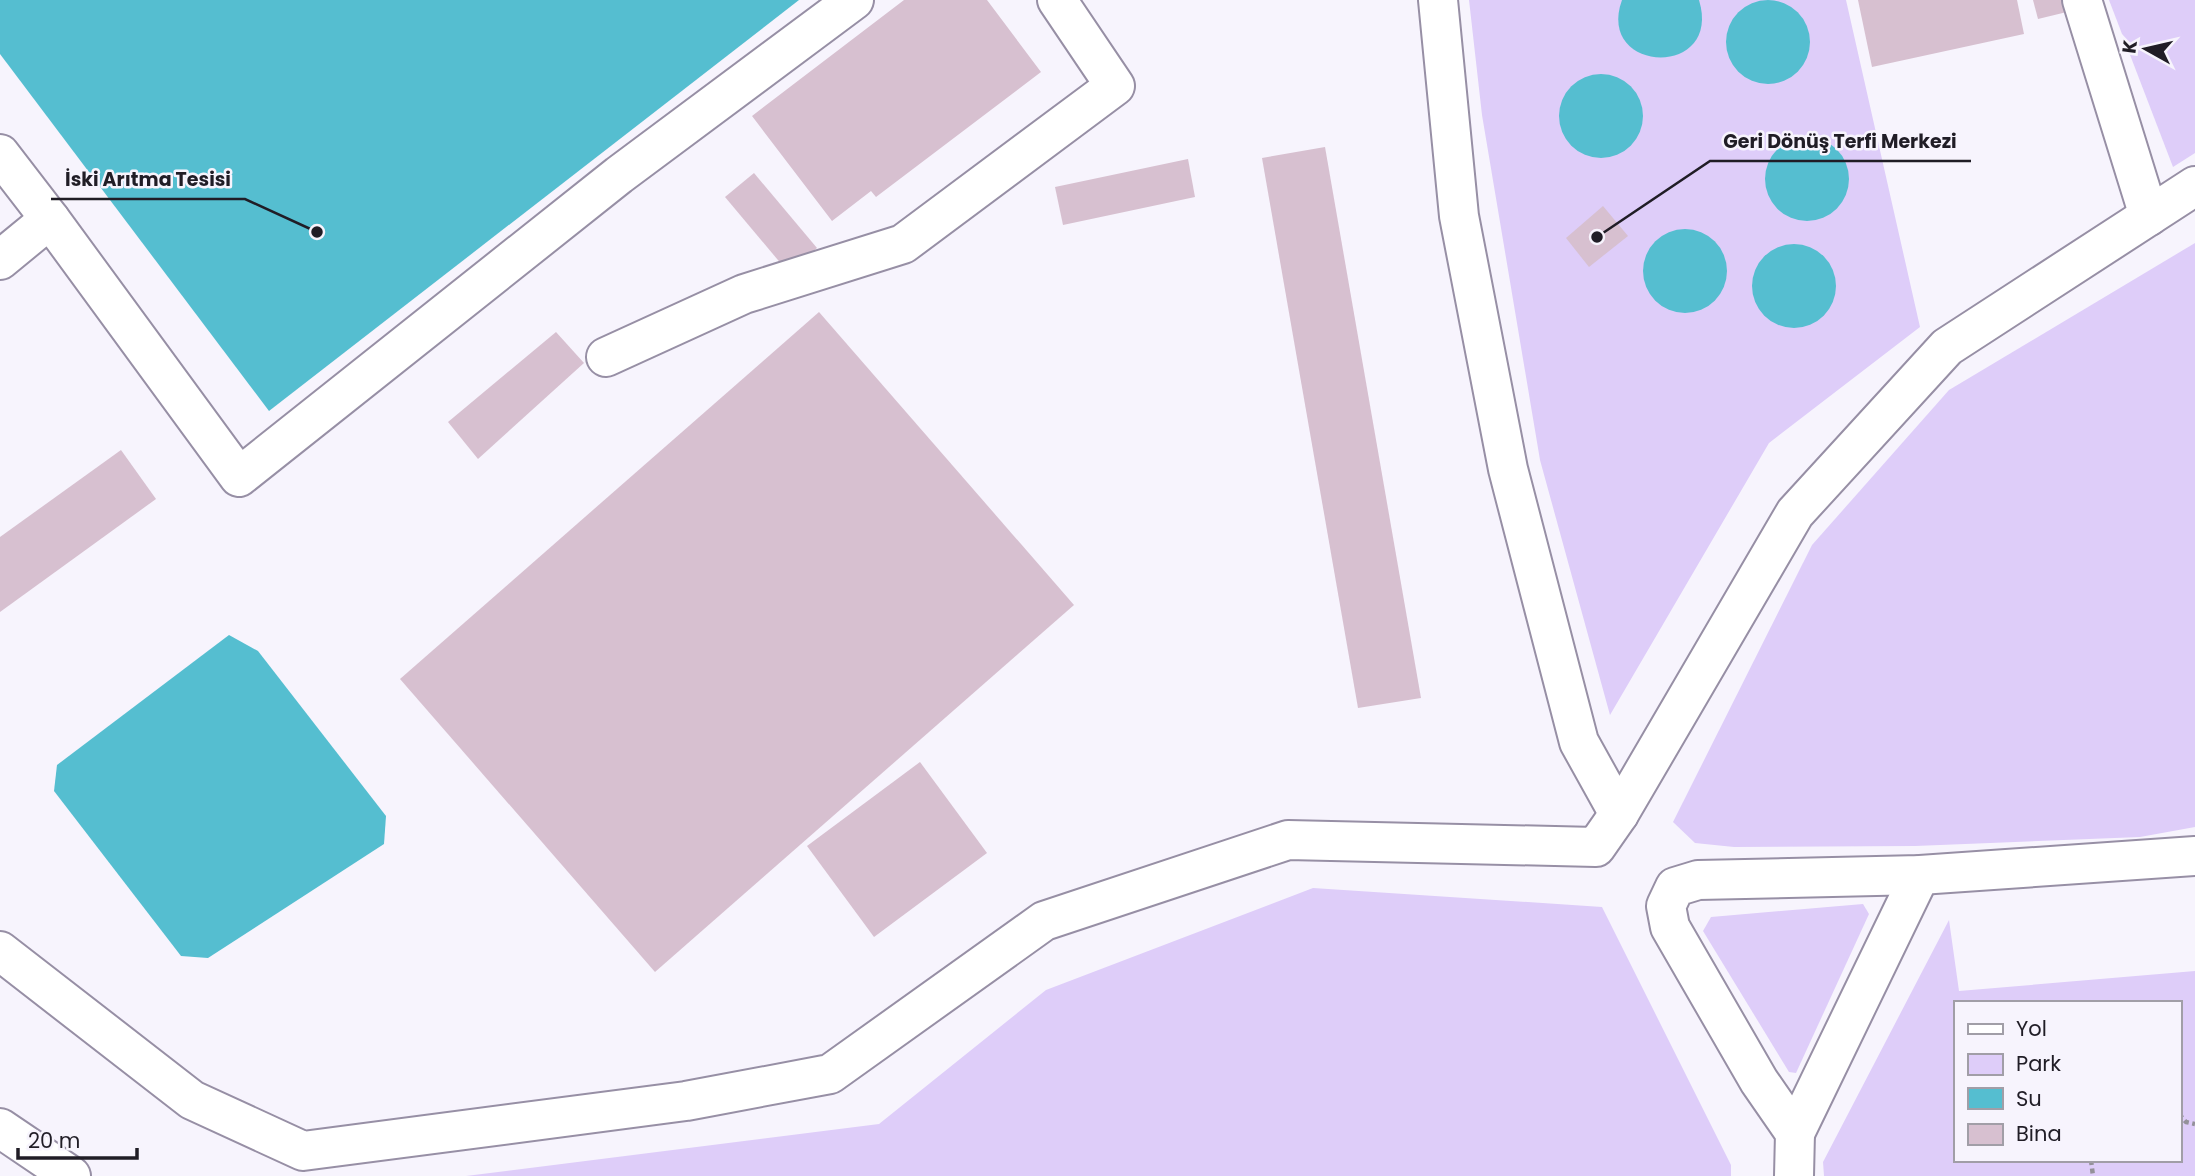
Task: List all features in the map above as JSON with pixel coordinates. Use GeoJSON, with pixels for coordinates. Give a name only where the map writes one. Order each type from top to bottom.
{"type":"FeatureCollection","features":[{"type":"Feature","properties":{"kind":"main road"},"geometry":{"type":"LineString","coordinates":[[0,154],[239,477],[619,174],[854,0]]}},
{"type":"Feature","properties":{"kind":"main road"},"geometry":{"type":"LineString","coordinates":[[606,357],[744,294],[903,244],[1115,86],[1056,0]]}},
{"type":"Feature","properties":{"kind":"main road"},"geometry":{"type":"LineString","coordinates":[[1438,0],[1459,216],[1508,469],[1579,742],[1619,814]]}},
{"type":"Feature","properties":{"kind":"main road"},"geometry":{"type":"LineString","coordinates":[[2082,0],[2149,216]]}},
{"type":"Feature","properties":{"kind":"main road"},"geometry":{"type":"LineString","coordinates":[[0,951],[192,1100],[303,1151],[686,1101],[830,1074],[1044,921],[1288,840],[1596,847],[1619,814],[1795,513],[1947,347],[2195,186]]}},
{"type":"Feature","properties":{"kind":"main road"},"geometry":{"type":"LineString","coordinates":[[0,260],[50,219]]}},
{"type":"Feature","properties":{"kind":"main road"},"geometry":{"type":"LineString","coordinates":[[1795,1133],[1759,1081],[1670,927],[1666,906],[1675,887],[1698,880],[1920,875],[2195,856]]}},
{"type":"Feature","properties":{"kind":"main road"},"geometry":{"type":"LineString","coordinates":[[1794,1176],[1795,1133],[1920,875]]}},
{"type":"Feature","properties":{"kind":"main road"},"geometry":{"type":"LineString","coordinates":[[0,1128],[71,1176]]}},
{"type":"Feature","properties":{"kind":"main road"},"geometry":{"type":"LineString","coordinates":[[0,1148],[64,1176]]}},
{"type":"Feature","properties":{"kind":"green space"},"geometry":{"type":"Polygon","coordinates":[[[1469,0],[1846,0],[1920,327],[1769,443],[1610,715],[1540,460],[1482,115],[1469,0]]]}},
{"type":"Feature","properties":{"kind":"green space"},"geometry":{"type":"Polygon","coordinates":[[[2109,0],[2195,0],[2195,153],[2173,167],[2109,0]]]}},
{"type":"Feature","properties":{"kind":"green space"},"geometry":{"type":"Polygon","coordinates":[[[2195,243],[2195,827],[2140,837],[1915,846],[1734,847],[1695,843],[1673,822],[1812,545],[1949,390],[2195,243]]]}},
{"type":"Feature","properties":{"kind":"green space"},"geometry":{"type":"Polygon","coordinates":[[[1313,888],[1602,907],[1731,1165],[1731,1176],[466,1176],[879,1124],[1046,990],[1313,888]]]}},
{"type":"Feature","properties":{"kind":"green space"},"geometry":{"type":"Polygon","coordinates":[[[1863,904],[1869,914],[1796,1073],[1789,1072],[1703,931],[1711,917],[1863,904]]]}},
{"type":"Feature","properties":{"kind":"green space"},"geometry":{"type":"Polygon","coordinates":[[[1949,920],[1959,991],[2195,971],[2195,1176],[1824,1176],[1823,1162],[1949,920]]]}},
{"type":"Feature","properties":{"kind":"water"},"geometry":{"type":"Polygon","coordinates":[[[0,0],[799,0],[269,411],[0,54],[0,0]]]}},
{"type":"Feature","properties":{"kind":"water"},"geometry":{"type":"Polygon","coordinates":[[[1622,0],[1699,0],[1701,26],[1693,44],[1678,54],[1659,57],[1641,53],[1626,42],[1619,24],[1622,0]]]}},
{"type":"Feature","properties":{"kind":"water"},"geometry":{"type":"Polygon","coordinates":[[[1768,0],[1784,3],[1798,12],[1807,26],[1810,42],[1807,58],[1798,72],[1784,81],[1768,84],[1752,81],[1738,72],[1729,58],[1726,42],[1729,26],[1738,12],[1752,3],[1768,0]]]}},
{"type":"Feature","properties":{"kind":"water"},"geometry":{"type":"Polygon","coordinates":[[[1601,74],[1617,77],[1631,86],[1640,100],[1643,116],[1640,132],[1631,146],[1617,155],[1601,158],[1585,155],[1571,146],[1562,132],[1559,116],[1562,100],[1571,86],[1585,77],[1601,74]]]}},
{"type":"Feature","properties":{"kind":"water"},"geometry":{"type":"Polygon","coordinates":[[[1807,137],[1823,140],[1837,149],[1846,163],[1849,179],[1846,195],[1837,209],[1823,218],[1807,221],[1791,218],[1777,209],[1768,195],[1765,179],[1768,163],[1777,149],[1791,140],[1807,137]]]}},
{"type":"Feature","properties":{"kind":"water"},"geometry":{"type":"Polygon","coordinates":[[[1685,229],[1701,232],[1715,241],[1724,255],[1727,271],[1724,287],[1715,301],[1701,310],[1685,313],[1669,310],[1655,301],[1646,287],[1643,271],[1646,255],[1655,241],[1669,232],[1685,229]]]}},
{"type":"Feature","properties":{"kind":"water"},"geometry":{"type":"Polygon","coordinates":[[[1794,244],[1810,247],[1824,256],[1833,270],[1836,286],[1833,302],[1824,316],[1810,325],[1794,328],[1778,325],[1764,316],[1755,302],[1752,286],[1755,270],[1764,256],[1778,247],[1794,244]]]}},
{"type":"Feature","properties":{"kind":"water"},"geometry":{"type":"Polygon","coordinates":[[[229,635],[258,651],[386,816],[384,844],[208,958],[181,956],[54,791],[57,765],[229,635]]]}},
{"type":"Feature","properties":{"kind":"building"},"geometry":{"type":"Polygon","coordinates":[[[904,0],[987,0],[1041,72],[876,197],[871,191],[832,221],[752,116],[904,0]]]}},
{"type":"Feature","properties":{"kind":"building"},"geometry":{"type":"Polygon","coordinates":[[[1858,0],[2017,0],[2024,34],[1872,67],[1858,0]]]}},
{"type":"Feature","properties":{"kind":"building"},"geometry":{"type":"Polygon","coordinates":[[[2033,0],[2068,0],[2071,11],[2038,19],[2033,0]]]}},
{"type":"Feature","properties":{"kind":"building"},"geometry":{"type":"Polygon","coordinates":[[[1325,147],[1421,698],[1358,708],[1262,158],[1325,147]]]}},
{"type":"Feature","properties":{"kind":"building"},"geometry":{"type":"Polygon","coordinates":[[[1188,159],[1195,197],[1063,225],[1055,187],[1188,159]]]}},
{"type":"Feature","properties":{"kind":"building"},"geometry":{"type":"Polygon","coordinates":[[[754,173],[817,248],[788,272],[725,197],[754,173]]]}},
{"type":"Feature","properties":{"kind":"building"},"geometry":{"type":"Polygon","coordinates":[[[1603,206],[1628,236],[1589,267],[1566,238],[1603,206]]]}},
{"type":"Feature","properties":{"kind":"building"},"geometry":{"type":"Polygon","coordinates":[[[819,312],[1074,605],[655,972],[400,679],[819,312]]]}},
{"type":"Feature","properties":{"kind":"building"},"geometry":{"type":"Polygon","coordinates":[[[556,332],[584,363],[478,459],[448,422],[556,332]]]}},
{"type":"Feature","properties":{"kind":"building"},"geometry":{"type":"Polygon","coordinates":[[[121,450],[156,499],[0,612],[0,537],[121,450]]]}},
{"type":"Feature","properties":{"kind":"building"},"geometry":{"type":"Polygon","coordinates":[[[920,762],[987,853],[874,937],[807,846],[920,762]]]}},
{"type":"Feature","properties":{"kind":"place","name":"İski Arıtma Tesisi"},"geometry":{"type":"Point","coordinates":[317,232]}},
{"type":"Feature","properties":{"kind":"place","name":"Geri Dönüş Terfi Merkezi"},"geometry":{"type":"Point","coordinates":[1597,237]}}]}
